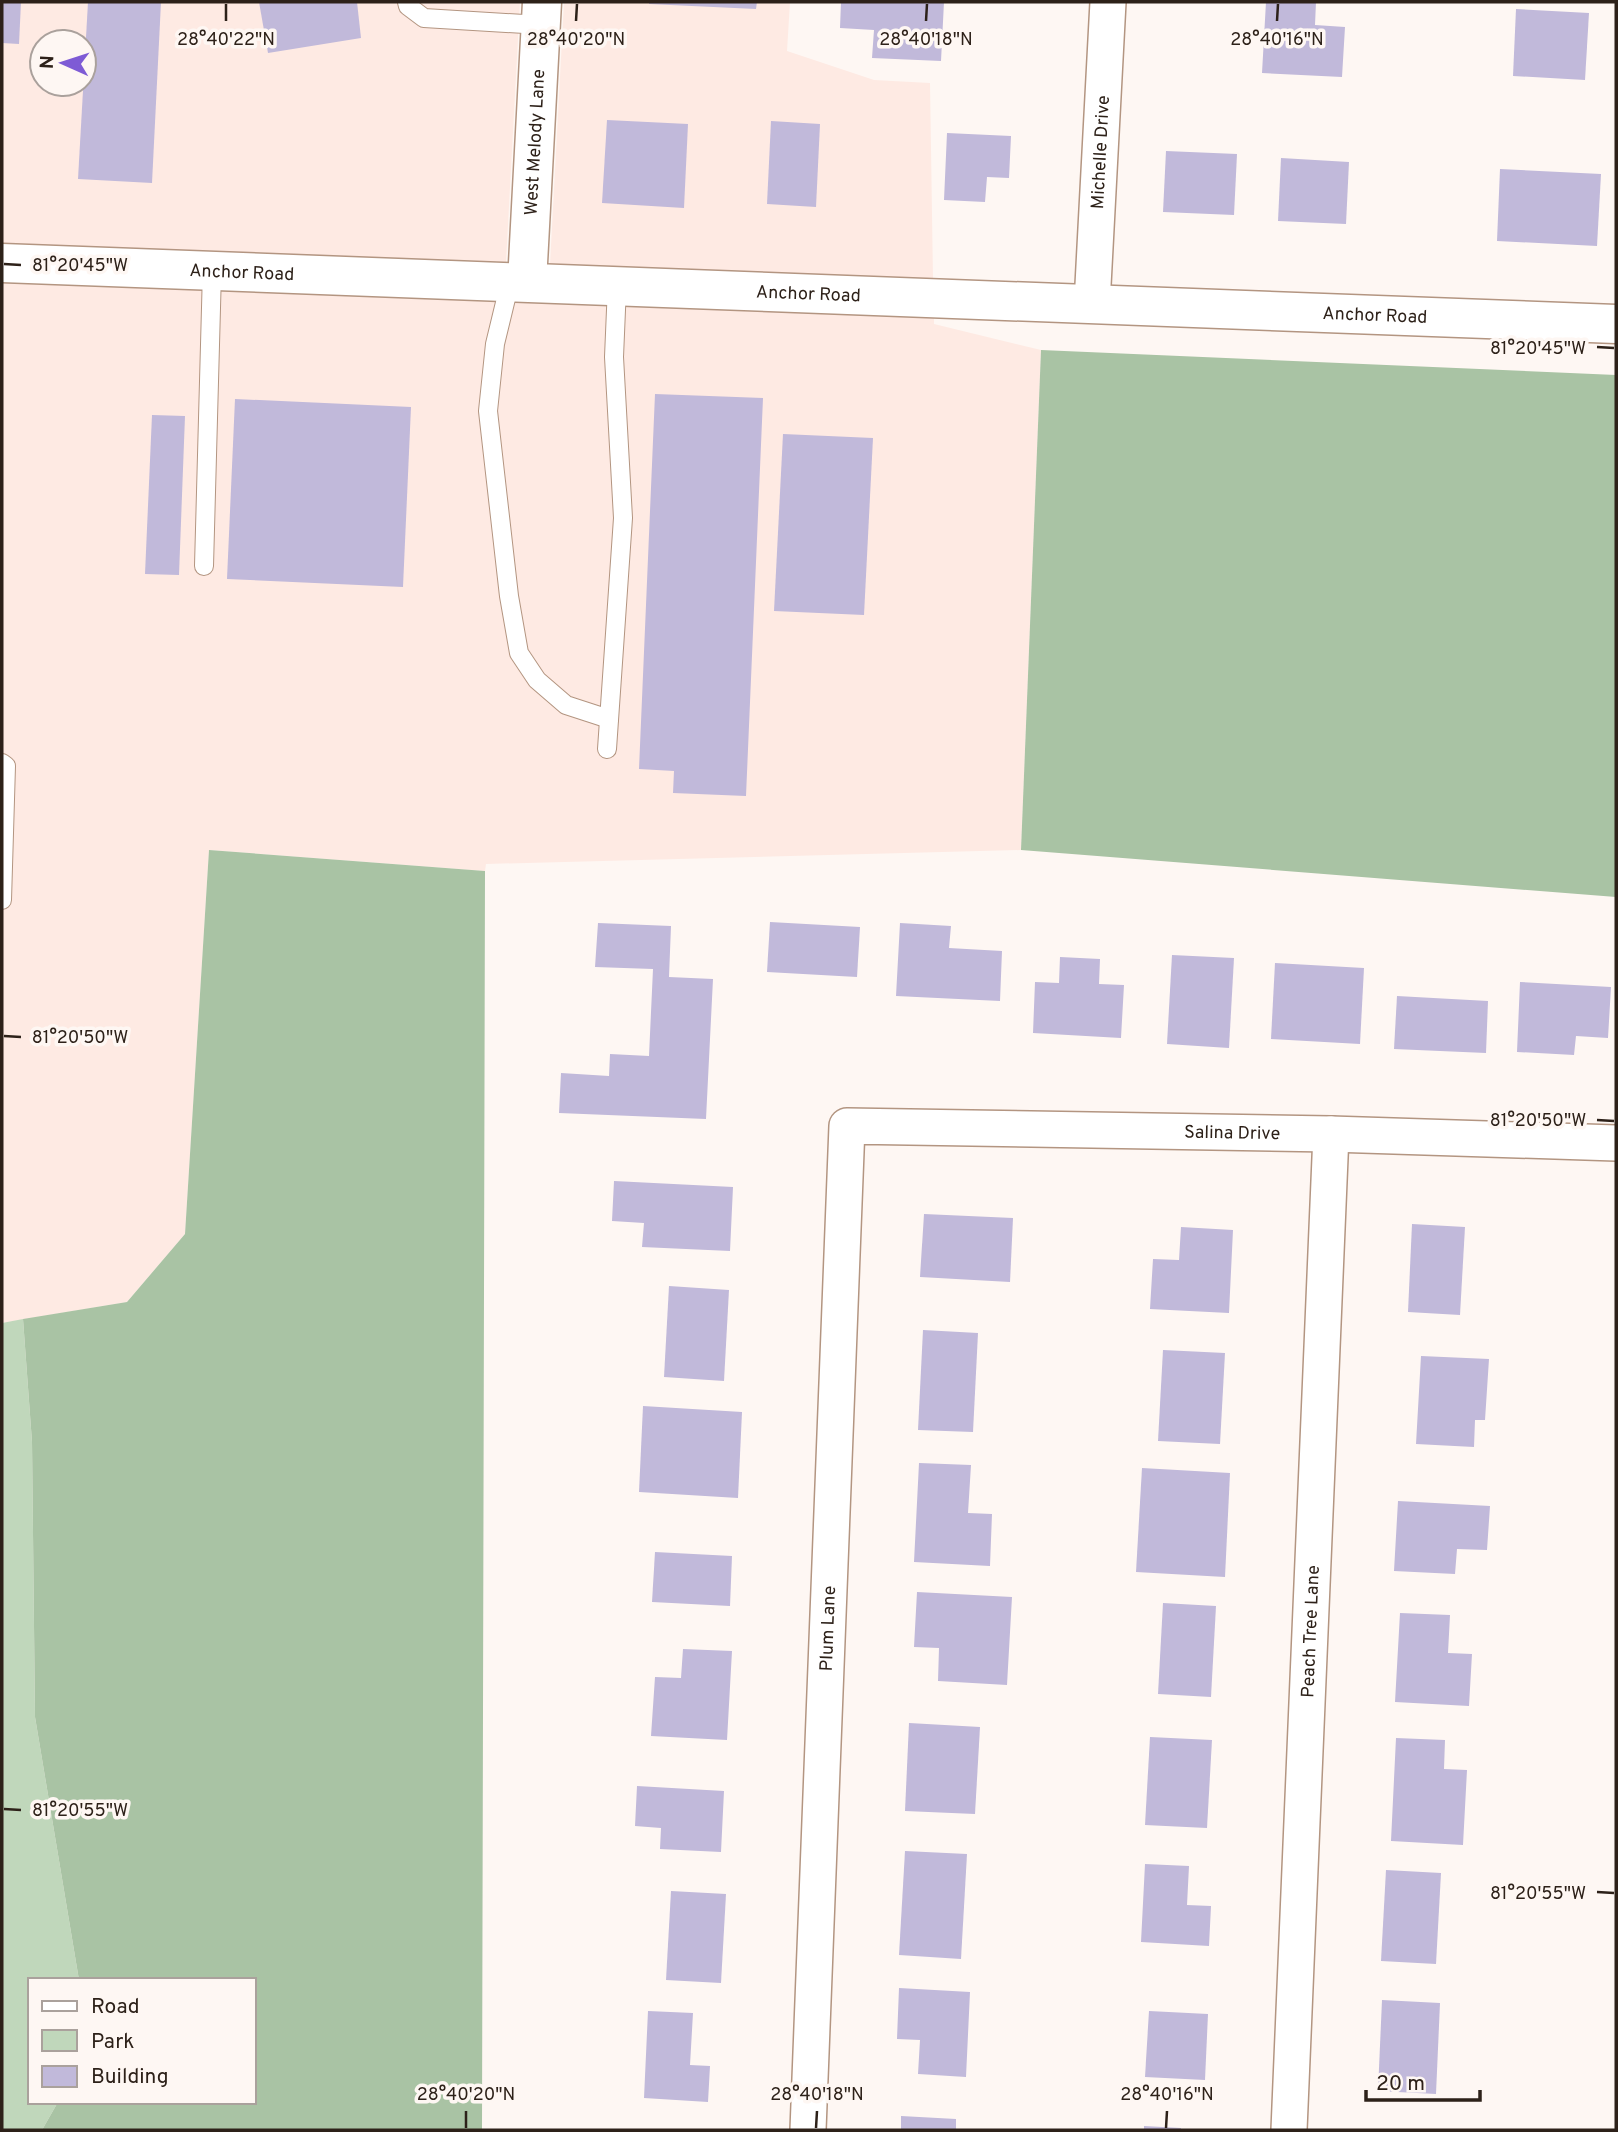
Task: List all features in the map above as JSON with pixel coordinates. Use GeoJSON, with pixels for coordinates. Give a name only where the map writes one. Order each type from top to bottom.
{"type":"FeatureCollection","features":[{"type":"Feature","properties":{"kind":"street","name":"Michelle Drive"},"geometry":{"type":"LineString","coordinates":[[1092,304],[1108,2]]}},
{"type":"Feature","properties":{"kind":"street","name":"West Melody Lane"},"geometry":{"type":"LineString","coordinates":[[519,282],[542,13]]}},
{"type":"Feature","properties":{"kind":"street","name":"Anchor Road"},"geometry":{"type":"LineString","coordinates":[[2,263],[1616,324]]}},
{"type":"Feature","properties":{"kind":"street","name":"Salina Drive"},"geometry":{"type":"LineString","coordinates":[[847,1126],[1331,1134],[1616,1143]]}},
{"type":"Feature","properties":{"kind":"street","name":"Plum Lane"},"geometry":{"type":"LineString","coordinates":[[808,2130],[847,1126]]}},
{"type":"Feature","properties":{"kind":"street","name":"Peach Tree Lane"},"geometry":{"type":"LineString","coordinates":[[1289,2130],[1331,1134]]}},
{"type":"Feature","properties":{"kind":"lane"},"geometry":{"type":"LineString","coordinates":[[407,2],[408,6],[424,18],[542,13]]}},
{"type":"Feature","properties":{"kind":"lane"},"geometry":{"type":"LineString","coordinates":[[204,566],[212,271]]}},
{"type":"Feature","properties":{"kind":"lane"},"geometry":{"type":"LineString","coordinates":[[519,282],[495,344],[488,411],[509,596],[519,653],[537,680],[566,705],[609,719]]}},
{"type":"Feature","properties":{"kind":"lane"},"geometry":{"type":"LineString","coordinates":[[607,749],[623,517],[614,357],[617,286]]}},
{"type":"Feature","properties":{"kind":"lane"},"geometry":{"type":"LineString","coordinates":[[2,763],[6,766],[2,900]]}},
{"type":"Feature","properties":{"kind":"shaded area"},"geometry":{"type":"Polygon","coordinates":[[[2,2],[520,2],[506,262],[2,244],[2,2]]]}},
{"type":"Feature","properties":{"kind":"shaded area"},"geometry":{"type":"Polygon","coordinates":[[[564,2],[790,2],[787,51],[874,80],[930,83],[933,279],[550,264],[564,2]]]}},
{"type":"Feature","properties":{"kind":"shaded area"},"geometry":{"type":"Polygon","coordinates":[[[2,283],[934,317],[934,324],[1041,350],[1021,850],[486,864],[485,871],[209,850],[185,1234],[127,1302],[2,1323],[2,283]]]}},
{"type":"Feature","properties":{"kind":"green space"},"geometry":{"type":"Polygon","coordinates":[[[1041,350],[1616,375],[1616,897],[1021,850],[1041,350]]]}},
{"type":"Feature","properties":{"kind":"green space"},"geometry":{"type":"Polygon","coordinates":[[[209,850],[485,871],[482,2130],[42,2130],[57,2104],[256,2104],[256,1978],[79,1978],[35,1717],[32,1442],[23,1319],[127,1302],[185,1234],[209,850]]]}},
{"type":"Feature","properties":{"kind":"green space"},"geometry":{"type":"Polygon","coordinates":[[[23,1319],[32,1442],[35,1717],[79,1978],[28,1978],[28,2104],[57,2104],[42,2130],[2,2130],[2,1323],[23,1319]]]}},
{"type":"Feature","properties":{"kind":"building"},"geometry":{"type":"Polygon","coordinates":[[[2,2],[21,2],[19,44],[2,43],[2,2]]]}},
{"type":"Feature","properties":{"kind":"building"},"geometry":{"type":"Polygon","coordinates":[[[88,2],[161,2],[152,183],[78,179],[83,98],[98,98],[98,28],[87,28],[88,2]]]}},
{"type":"Feature","properties":{"kind":"building"},"geometry":{"type":"Polygon","coordinates":[[[259,2],[357,2],[361,38],[268,53],[259,2]]]}},
{"type":"Feature","properties":{"kind":"building"},"geometry":{"type":"Polygon","coordinates":[[[649,2],[757,2],[756,9],[649,2]]]}},
{"type":"Feature","properties":{"kind":"building"},"geometry":{"type":"Polygon","coordinates":[[[841,2],[944,2],[941,61],[872,58],[874,30],[840,28],[841,2]]]}},
{"type":"Feature","properties":{"kind":"building"},"geometry":{"type":"Polygon","coordinates":[[[1266,2],[1316,2],[1315,25],[1345,27],[1342,77],[1262,73],[1266,2]]]}},
{"type":"Feature","properties":{"kind":"building"},"geometry":{"type":"Polygon","coordinates":[[[1516,9],[1589,13],[1585,80],[1513,76],[1516,9]]]}},
{"type":"Feature","properties":{"kind":"building"},"geometry":{"type":"Polygon","coordinates":[[[607,120],[688,124],[684,208],[602,203],[607,120]]]}},
{"type":"Feature","properties":{"kind":"building"},"geometry":{"type":"Polygon","coordinates":[[[771,121],[820,124],[816,207],[767,204],[771,121]]]}},
{"type":"Feature","properties":{"kind":"building"},"geometry":{"type":"Polygon","coordinates":[[[947,133],[1011,136],[1009,178],[987,177],[985,202],[944,200],[947,133]]]}},
{"type":"Feature","properties":{"kind":"building"},"geometry":{"type":"Polygon","coordinates":[[[1166,151],[1237,154],[1234,215],[1163,212],[1166,151]]]}},
{"type":"Feature","properties":{"kind":"building"},"geometry":{"type":"Polygon","coordinates":[[[1281,158],[1349,162],[1346,224],[1278,221],[1281,158]]]}},
{"type":"Feature","properties":{"kind":"building"},"geometry":{"type":"Polygon","coordinates":[[[1500,169],[1601,174],[1597,246],[1497,241],[1500,169]]]}},
{"type":"Feature","properties":{"kind":"building"},"geometry":{"type":"Polygon","coordinates":[[[655,394],[763,398],[746,796],[673,793],[674,771],[639,769],[655,394]]]}},
{"type":"Feature","properties":{"kind":"building"},"geometry":{"type":"Polygon","coordinates":[[[235,399],[411,407],[403,587],[227,579],[235,399]]]}},
{"type":"Feature","properties":{"kind":"building"},"geometry":{"type":"Polygon","coordinates":[[[152,415],[185,416],[179,575],[145,574],[152,415]]]}},
{"type":"Feature","properties":{"kind":"building"},"geometry":{"type":"Polygon","coordinates":[[[783,434],[873,438],[864,615],[774,611],[783,434]]]}},
{"type":"Feature","properties":{"kind":"building"},"geometry":{"type":"Polygon","coordinates":[[[770,922],[860,927],[857,977],[767,972],[770,922]]]}},
{"type":"Feature","properties":{"kind":"building"},"geometry":{"type":"Polygon","coordinates":[[[598,923],[671,926],[669,977],[713,979],[706,1119],[559,1113],[561,1073],[609,1076],[610,1054],[649,1056],[653,969],[595,967],[598,923]]]}},
{"type":"Feature","properties":{"kind":"building"},"geometry":{"type":"Polygon","coordinates":[[[900,923],[951,926],[949,948],[1002,951],[1000,1001],[896,996],[900,923]]]}},
{"type":"Feature","properties":{"kind":"building"},"geometry":{"type":"Polygon","coordinates":[[[1172,955],[1234,958],[1229,1048],[1167,1044],[1172,955]]]}},
{"type":"Feature","properties":{"kind":"building"},"geometry":{"type":"Polygon","coordinates":[[[1060,957],[1100,959],[1099,984],[1124,985],[1121,1038],[1033,1033],[1035,982],[1059,983],[1060,957]]]}},
{"type":"Feature","properties":{"kind":"building"},"geometry":{"type":"Polygon","coordinates":[[[1275,963],[1364,968],[1360,1044],[1271,1039],[1275,963]]]}},
{"type":"Feature","properties":{"kind":"building"},"geometry":{"type":"Polygon","coordinates":[[[1520,982],[1611,987],[1608,1038],[1576,1036],[1574,1055],[1517,1052],[1520,982]]]}},
{"type":"Feature","properties":{"kind":"building"},"geometry":{"type":"Polygon","coordinates":[[[1397,996],[1488,1001],[1486,1053],[1394,1049],[1397,996]]]}},
{"type":"Feature","properties":{"kind":"building"},"geometry":{"type":"Polygon","coordinates":[[[614,1181],[733,1187],[730,1251],[642,1247],[644,1223],[612,1221],[614,1181]]]}},
{"type":"Feature","properties":{"kind":"building"},"geometry":{"type":"Polygon","coordinates":[[[924,1214],[1013,1218],[1010,1282],[920,1277],[924,1214]]]}},
{"type":"Feature","properties":{"kind":"building"},"geometry":{"type":"Polygon","coordinates":[[[1412,1224],[1465,1227],[1460,1315],[1408,1312],[1412,1224]]]}},
{"type":"Feature","properties":{"kind":"building"},"geometry":{"type":"Polygon","coordinates":[[[1181,1227],[1233,1230],[1229,1313],[1150,1309],[1153,1259],[1179,1260],[1181,1227]]]}},
{"type":"Feature","properties":{"kind":"building"},"geometry":{"type":"Polygon","coordinates":[[[669,1286],[729,1290],[724,1381],[664,1377],[669,1286]]]}},
{"type":"Feature","properties":{"kind":"building"},"geometry":{"type":"Polygon","coordinates":[[[923,1330],[978,1333],[973,1432],[918,1430],[923,1330]]]}},
{"type":"Feature","properties":{"kind":"building"},"geometry":{"type":"Polygon","coordinates":[[[1163,1350],[1225,1353],[1220,1444],[1158,1441],[1163,1350]]]}},
{"type":"Feature","properties":{"kind":"building"},"geometry":{"type":"Polygon","coordinates":[[[1421,1356],[1489,1359],[1485,1420],[1475,1420],[1474,1447],[1416,1444],[1421,1356]]]}},
{"type":"Feature","properties":{"kind":"building"},"geometry":{"type":"Polygon","coordinates":[[[643,1406],[742,1412],[738,1498],[639,1492],[643,1406]]]}},
{"type":"Feature","properties":{"kind":"building"},"geometry":{"type":"Polygon","coordinates":[[[919,1463],[971,1465],[968,1513],[992,1514],[990,1566],[914,1562],[919,1463]]]}},
{"type":"Feature","properties":{"kind":"building"},"geometry":{"type":"Polygon","coordinates":[[[1142,1468],[1230,1473],[1225,1577],[1136,1572],[1142,1468]]]}},
{"type":"Feature","properties":{"kind":"building"},"geometry":{"type":"Polygon","coordinates":[[[1398,1501],[1490,1506],[1487,1550],[1457,1549],[1455,1574],[1394,1571],[1398,1501]]]}},
{"type":"Feature","properties":{"kind":"building"},"geometry":{"type":"Polygon","coordinates":[[[655,1552],[732,1556],[730,1606],[652,1602],[655,1552]]]}},
{"type":"Feature","properties":{"kind":"building"},"geometry":{"type":"Polygon","coordinates":[[[917,1592],[1012,1597],[1007,1685],[938,1681],[939,1648],[914,1647],[917,1592]]]}},
{"type":"Feature","properties":{"kind":"building"},"geometry":{"type":"Polygon","coordinates":[[[1163,1603],[1216,1606],[1211,1697],[1158,1694],[1163,1603]]]}},
{"type":"Feature","properties":{"kind":"building"},"geometry":{"type":"Polygon","coordinates":[[[1400,1613],[1450,1615],[1448,1653],[1472,1654],[1469,1706],[1395,1702],[1400,1613]]]}},
{"type":"Feature","properties":{"kind":"building"},"geometry":{"type":"Polygon","coordinates":[[[683,1649],[732,1651],[727,1740],[651,1736],[655,1677],[681,1678],[683,1649]]]}},
{"type":"Feature","properties":{"kind":"building"},"geometry":{"type":"Polygon","coordinates":[[[909,1723],[980,1727],[975,1814],[905,1811],[909,1723]]]}},
{"type":"Feature","properties":{"kind":"building"},"geometry":{"type":"Polygon","coordinates":[[[1150,1737],[1212,1740],[1207,1828],[1145,1825],[1150,1737]]]}},
{"type":"Feature","properties":{"kind":"building"},"geometry":{"type":"Polygon","coordinates":[[[1396,1738],[1445,1740],[1444,1769],[1467,1770],[1463,1845],[1391,1841],[1396,1738]]]}},
{"type":"Feature","properties":{"kind":"building"},"geometry":{"type":"Polygon","coordinates":[[[637,1786],[724,1791],[721,1852],[660,1849],[661,1828],[635,1826],[637,1786]]]}},
{"type":"Feature","properties":{"kind":"building"},"geometry":{"type":"Polygon","coordinates":[[[905,1851],[967,1854],[961,1959],[899,1955],[905,1851]]]}},
{"type":"Feature","properties":{"kind":"building"},"geometry":{"type":"Polygon","coordinates":[[[1145,1864],[1189,1866],[1187,1905],[1211,1906],[1209,1946],[1141,1942],[1145,1864]]]}},
{"type":"Feature","properties":{"kind":"building"},"geometry":{"type":"Polygon","coordinates":[[[1386,1870],[1441,1873],[1436,1964],[1381,1961],[1386,1870]]]}},
{"type":"Feature","properties":{"kind":"building"},"geometry":{"type":"Polygon","coordinates":[[[671,1891],[726,1894],[721,1983],[666,1980],[671,1891]]]}},
{"type":"Feature","properties":{"kind":"building"},"geometry":{"type":"Polygon","coordinates":[[[899,1988],[970,1992],[966,2077],[918,2074],[920,2040],[897,2039],[899,1988]]]}},
{"type":"Feature","properties":{"kind":"building"},"geometry":{"type":"Polygon","coordinates":[[[1382,2000],[1440,2003],[1436,2094],[1378,2091],[1382,2000]]]}},
{"type":"Feature","properties":{"kind":"building"},"geometry":{"type":"Polygon","coordinates":[[[648,2011],[693,2013],[690,2065],[710,2066],[708,2102],[644,2098],[648,2011]]]}},
{"type":"Feature","properties":{"kind":"building"},"geometry":{"type":"Polygon","coordinates":[[[1149,2011],[1208,2014],[1205,2080],[1145,2077],[1149,2011]]]}},
{"type":"Feature","properties":{"kind":"building"},"geometry":{"type":"Polygon","coordinates":[[[901,2116],[956,2119],[956,2130],[901,2130],[901,2116]]]}},
{"type":"Feature","properties":{"kind":"building"},"geometry":{"type":"Polygon","coordinates":[[[1144,2126],[1181,2128],[1181,2130],[1144,2130],[1144,2126]]]}}]}
